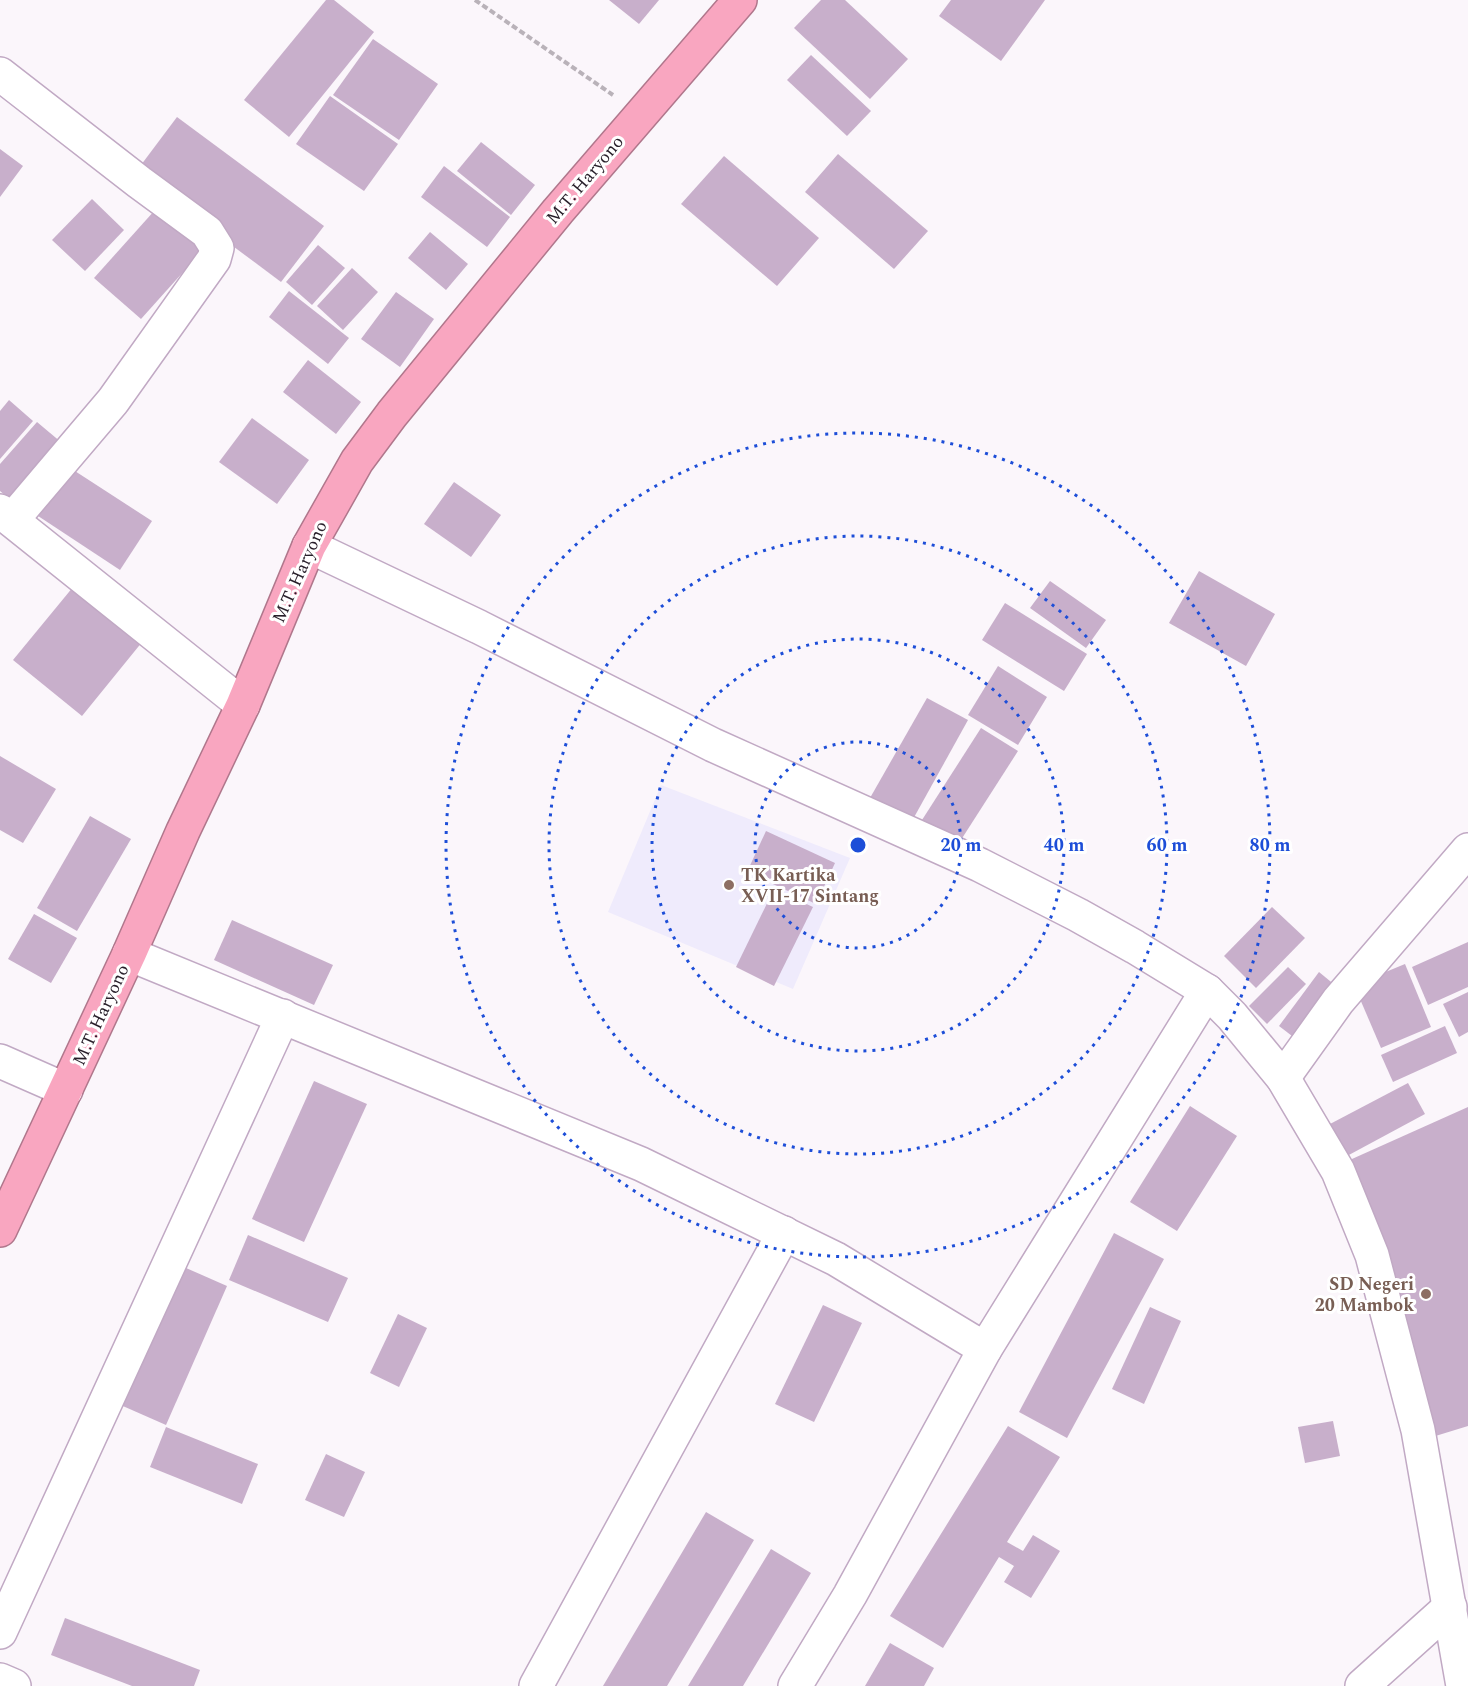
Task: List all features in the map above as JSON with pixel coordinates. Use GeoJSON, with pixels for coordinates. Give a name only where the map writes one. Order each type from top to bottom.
{"type":"FeatureCollection","features":[{"type":"Feature","properties":{"kind":"highway","name":"M.T. Haryono"},"geometry":{"type":"LineString","coordinates":[[0,1230],[243,705],[309,546],[357,461],[392,414],[558,211],[740,0]]}},
{"type":"Feature","properties":{"kind":"street"},"geometry":{"type":"LineString","coordinates":[[0,74],[207,232],[217,248],[214,259],[113,401],[6,516],[243,705]]}},
{"type":"Feature","properties":{"kind":"street"},"geometry":{"type":"LineString","coordinates":[[309,546],[479,627],[713,745],[980,866],[1087,920],[1207,991],[1232,1016],[1283,1078],[1338,1171],[1371,1255],[1418,1430],[1463,1686]]}},
{"type":"Feature","properties":{"kind":"street"},"geometry":{"type":"LineString","coordinates":[[1283,1078],[1338,1001],[1468,850]]}},
{"type":"Feature","properties":{"kind":"street"},"geometry":{"type":"LineString","coordinates":[[129,954],[641,1164],[836,1258],[985,1349]]}},
{"type":"Feature","properties":{"kind":"street"},"geometry":{"type":"LineString","coordinates":[[795,1686],[850,1595],[985,1349],[1207,991]]}},
{"type":"Feature","properties":{"kind":"street"},"geometry":{"type":"LineString","coordinates":[[0,1632],[284,1016]]}},
{"type":"Feature","properties":{"kind":"street"},"geometry":{"type":"LineString","coordinates":[[0,1062],[66,1090]]}},
{"type":"Feature","properties":{"kind":"street"},"geometry":{"type":"LineString","coordinates":[[536,1686],[784,1233]]}},
{"type":"Feature","properties":{"kind":"street"},"geometry":{"type":"LineString","coordinates":[[1362,1686],[1450,1607]]}},
{"type":"Feature","properties":{"kind":"street"},"geometry":{"type":"LineString","coordinates":[[0,1680],[14,1686]]}},
{"type":"Feature","properties":{"kind":"path"},"geometry":{"type":"LineString","coordinates":[[475,0],[641,114]]}},
{"type":"Feature","properties":{"kind":"shaded area","name":"TK Kartika XVII-17 Sintang"},"geometry":{"type":"Polygon","coordinates":[[[661,785],[850,858],[793,989],[608,912],[661,785]]]}},
{"type":"Feature","properties":{"kind":"building"},"geometry":{"type":"Polygon","coordinates":[[[326,0],[334,0],[374,32],[289,137],[244,100],[326,0]]]}},
{"type":"Feature","properties":{"kind":"building"},"geometry":{"type":"Polygon","coordinates":[[[609,0],[659,0],[639,24],[609,0]]]}},
{"type":"Feature","properties":{"kind":"building"},"geometry":{"type":"Polygon","coordinates":[[[821,0],[845,0],[908,59],[870,99],[794,28],[821,0]]]}},
{"type":"Feature","properties":{"kind":"building"},"geometry":{"type":"Polygon","coordinates":[[[951,0],[1045,0],[1001,61],[939,16],[951,0]]]}},
{"type":"Feature","properties":{"kind":"building"},"geometry":{"type":"Polygon","coordinates":[[[373,39],[438,84],[399,140],[333,95],[373,39]]]}},
{"type":"Feature","properties":{"kind":"building"},"geometry":{"type":"Polygon","coordinates":[[[811,55],[871,111],[847,136],[787,80],[811,55]]]}},
{"type":"Feature","properties":{"kind":"building"},"geometry":{"type":"Polygon","coordinates":[[[330,96],[398,144],[364,191],[296,144],[330,96]]]}},
{"type":"Feature","properties":{"kind":"building"},"geometry":{"type":"Polygon","coordinates":[[[177,117],[324,226],[281,282],[135,173],[177,117]]]}},
{"type":"Feature","properties":{"kind":"building"},"geometry":{"type":"Polygon","coordinates":[[[481,142],[535,185],[511,215],[457,171],[481,142]]]}},
{"type":"Feature","properties":{"kind":"building"},"geometry":{"type":"Polygon","coordinates":[[[0,149],[23,166],[0,197],[0,149]]]}},
{"type":"Feature","properties":{"kind":"building"},"geometry":{"type":"Polygon","coordinates":[[[838,154],[928,231],[894,269],[805,192],[838,154]]]}},
{"type":"Feature","properties":{"kind":"building"},"geometry":{"type":"Polygon","coordinates":[[[724,156],[819,238],[777,286],[681,204],[724,156]]]}},
{"type":"Feature","properties":{"kind":"building"},"geometry":{"type":"Polygon","coordinates":[[[444,166],[510,217],[487,247],[421,197],[444,166]]]}},
{"type":"Feature","properties":{"kind":"building"},"geometry":{"type":"Polygon","coordinates":[[[92,199],[124,230],[85,271],[52,240],[92,199]]]}},
{"type":"Feature","properties":{"kind":"building"},"geometry":{"type":"Polygon","coordinates":[[[155,210],[202,251],[141,319],[94,278],[155,210]]]}},
{"type":"Feature","properties":{"kind":"building"},"geometry":{"type":"Polygon","coordinates":[[[430,232],[468,264],[446,290],[408,258],[430,232]]]}},
{"type":"Feature","properties":{"kind":"building"},"geometry":{"type":"Polygon","coordinates":[[[318,245],[345,268],[312,305],[286,282],[318,245]]]}},
{"type":"Feature","properties":{"kind":"building"},"geometry":{"type":"Polygon","coordinates":[[[352,268],[378,292],[343,330],[317,306],[352,268]]]}},
{"type":"Feature","properties":{"kind":"building"},"geometry":{"type":"Polygon","coordinates":[[[289,291],[349,338],[328,364],[269,317],[289,291]]]}},
{"type":"Feature","properties":{"kind":"building"},"geometry":{"type":"Polygon","coordinates":[[[396,292],[434,319],[400,367],[361,339],[396,292]]]}},
{"type":"Feature","properties":{"kind":"building"},"geometry":{"type":"Polygon","coordinates":[[[308,360],[361,402],[336,434],[283,392],[308,360]]]}},
{"type":"Feature","properties":{"kind":"building"},"geometry":{"type":"Polygon","coordinates":[[[9,400],[33,421],[0,459],[0,411],[9,400]]]}},
{"type":"Feature","properties":{"kind":"building"},"geometry":{"type":"Polygon","coordinates":[[[252,418],[309,460],[277,504],[219,462],[252,418]]]}},
{"type":"Feature","properties":{"kind":"building"},"geometry":{"type":"Polygon","coordinates":[[[37,422],[62,443],[12,501],[0,491],[0,464],[37,422]]]}},
{"type":"Feature","properties":{"kind":"building"},"geometry":{"type":"Polygon","coordinates":[[[61,462],[152,521],[120,570],[29,510],[61,462]]]}},
{"type":"Feature","properties":{"kind":"building"},"geometry":{"type":"Polygon","coordinates":[[[454,482],[501,515],[471,557],[424,524],[454,482]]]}},
{"type":"Feature","properties":{"kind":"building"},"geometry":{"type":"Polygon","coordinates":[[[1199,571],[1275,614],[1246,666],[1169,623],[1199,571]]]}},
{"type":"Feature","properties":{"kind":"building"},"geometry":{"type":"Polygon","coordinates":[[[78,581],[147,636],[82,716],[13,660],[78,581]]]}},
{"type":"Feature","properties":{"kind":"building"},"geometry":{"type":"Polygon","coordinates":[[[1050,581],[1106,620],[1086,648],[1030,608],[1050,581]]]}},
{"type":"Feature","properties":{"kind":"building"},"geometry":{"type":"Polygon","coordinates":[[[1005,603],[1087,654],[1064,691],[982,640],[1005,603]]]}},
{"type":"Feature","properties":{"kind":"building"},"geometry":{"type":"Polygon","coordinates":[[[998,666],[1047,697],[1018,745],[968,715],[998,666]]]}},
{"type":"Feature","properties":{"kind":"building"},"geometry":{"type":"Polygon","coordinates":[[[927,698],[968,720],[912,821],[870,798],[927,698]]]}},
{"type":"Feature","properties":{"kind":"building"},"geometry":{"type":"Polygon","coordinates":[[[981,728],[1018,751],[959,843],[922,820],[981,728]]]}},
{"type":"Feature","properties":{"kind":"building"},"geometry":{"type":"Polygon","coordinates":[[[0,756],[56,789],[23,843],[0,830],[0,756]]]}},
{"type":"Feature","properties":{"kind":"building"},"geometry":{"type":"Polygon","coordinates":[[[90,816],[131,839],[77,931],[37,908],[90,816]]]}},
{"type":"Feature","properties":{"kind":"building"},"geometry":{"type":"Polygon","coordinates":[[[766,831],[835,863],[816,904],[747,872],[766,831]]]}},
{"type":"Feature","properties":{"kind":"building"},"geometry":{"type":"Polygon","coordinates":[[[774,889],[813,907],[774,986],[736,967],[774,889]]]}},
{"type":"Feature","properties":{"kind":"building"},"geometry":{"type":"Polygon","coordinates":[[[1272,907],[1305,938],[1256,988],[1224,956],[1272,907]]]}},
{"type":"Feature","properties":{"kind":"building"},"geometry":{"type":"Polygon","coordinates":[[[34,914],[77,938],[51,983],[8,959],[34,914]]]}},
{"type":"Feature","properties":{"kind":"building"},"geometry":{"type":"Polygon","coordinates":[[[232,920],[333,965],[314,1005],[214,960],[232,920]]]}},
{"type":"Feature","properties":{"kind":"building"},"geometry":{"type":"Polygon","coordinates":[[[1468,942],[1468,987],[1428,1005],[1412,967],[1468,942]]]}},
{"type":"Feature","properties":{"kind":"building"},"geometry":{"type":"Polygon","coordinates":[[[1405,964],[1431,1027],[1381,1048],[1354,985],[1405,964]]]}},
{"type":"Feature","properties":{"kind":"building"},"geometry":{"type":"Polygon","coordinates":[[[1288,967],[1306,984],[1267,1024],[1249,1006],[1288,967]]]}},
{"type":"Feature","properties":{"kind":"building"},"geometry":{"type":"Polygon","coordinates":[[[1319,972],[1336,986],[1296,1039],[1279,1026],[1319,972]]]}},
{"type":"Feature","properties":{"kind":"building"},"geometry":{"type":"Polygon","coordinates":[[[1468,992],[1468,1032],[1459,1037],[1443,1004],[1468,992]]]}},
{"type":"Feature","properties":{"kind":"building"},"geometry":{"type":"Polygon","coordinates":[[[1445,1026],[1457,1053],[1393,1082],[1381,1055],[1445,1026]]]}},
{"type":"Feature","properties":{"kind":"building"},"geometry":{"type":"Polygon","coordinates":[[[314,1081],[367,1104],[304,1242],[252,1219],[314,1081]]]}},
{"type":"Feature","properties":{"kind":"building"},"geometry":{"type":"Polygon","coordinates":[[[1408,1083],[1425,1114],[1347,1156],[1330,1124],[1408,1083]]]}},
{"type":"Feature","properties":{"kind":"building"},"geometry":{"type":"Polygon","coordinates":[[[1190,1106],[1237,1136],[1177,1231],[1130,1202],[1190,1106]]]}},
{"type":"Feature","properties":{"kind":"building","name":"SD Negeri 20 Mambok"},"geometry":{"type":"Polygon","coordinates":[[[1468,1107],[1468,1426],[1429,1438],[1343,1163],[1468,1107]]]}},
{"type":"Feature","properties":{"kind":"building"},"geometry":{"type":"Polygon","coordinates":[[[1114,1233],[1164,1259],[1067,1438],[1019,1412],[1114,1233]]]}},
{"type":"Feature","properties":{"kind":"building"},"geometry":{"type":"Polygon","coordinates":[[[248,1235],[348,1278],[328,1322],[229,1280],[248,1235]]]}},
{"type":"Feature","properties":{"kind":"building"},"geometry":{"type":"Polygon","coordinates":[[[177,1264],[227,1286],[166,1425],[116,1403],[177,1264]]]}},
{"type":"Feature","properties":{"kind":"building"},"geometry":{"type":"Polygon","coordinates":[[[823,1305],[862,1323],[814,1422],[775,1404],[823,1305]]]}},
{"type":"Feature","properties":{"kind":"building"},"geometry":{"type":"Polygon","coordinates":[[[1150,1307],[1181,1321],[1144,1404],[1112,1389],[1150,1307]]]}},
{"type":"Feature","properties":{"kind":"building"},"geometry":{"type":"Polygon","coordinates":[[[398,1314],[427,1328],[399,1387],[370,1373],[398,1314]]]}},
{"type":"Feature","properties":{"kind":"building"},"geometry":{"type":"Polygon","coordinates":[[[1333,1421],[1340,1456],[1305,1463],[1298,1427],[1333,1421]]]}},
{"type":"Feature","properties":{"kind":"building"},"geometry":{"type":"Polygon","coordinates":[[[1008,1426],[1060,1457],[1007,1542],[1023,1551],[1033,1535],[1060,1551],[1031,1598],[1004,1582],[1014,1566],[999,1557],[943,1648],[890,1616],[1008,1426]]]}},
{"type":"Feature","properties":{"kind":"building"},"geometry":{"type":"Polygon","coordinates":[[[166,1427],[258,1464],[242,1504],[150,1467],[166,1427]]]}},
{"type":"Feature","properties":{"kind":"building"},"geometry":{"type":"Polygon","coordinates":[[[326,1454],[365,1472],[344,1517],[305,1500],[326,1454]]]}},
{"type":"Feature","properties":{"kind":"building"},"geometry":{"type":"Polygon","coordinates":[[[706,1512],[754,1540],[667,1686],[603,1686],[706,1512]]]}},
{"type":"Feature","properties":{"kind":"building"},"geometry":{"type":"Polygon","coordinates":[[[771,1549],[811,1573],[743,1686],[688,1686],[771,1549]]]}},
{"type":"Feature","properties":{"kind":"building"},"geometry":{"type":"Polygon","coordinates":[[[65,1618],[200,1670],[194,1686],[132,1686],[51,1655],[65,1618]]]}},
{"type":"Feature","properties":{"kind":"building"},"geometry":{"type":"Polygon","coordinates":[[[890,1643],[934,1668],[924,1686],[865,1686],[890,1643]]]}},
{"type":"Feature","properties":{"kind":"place","name":"TK Kartika XVII-17 Sintang"},"geometry":{"type":"Point","coordinates":[729,885]}},
{"type":"Feature","properties":{"kind":"place","name":"SD Negeri 20 Mambok"},"geometry":{"type":"Point","coordinates":[1426,1294]}}]}
